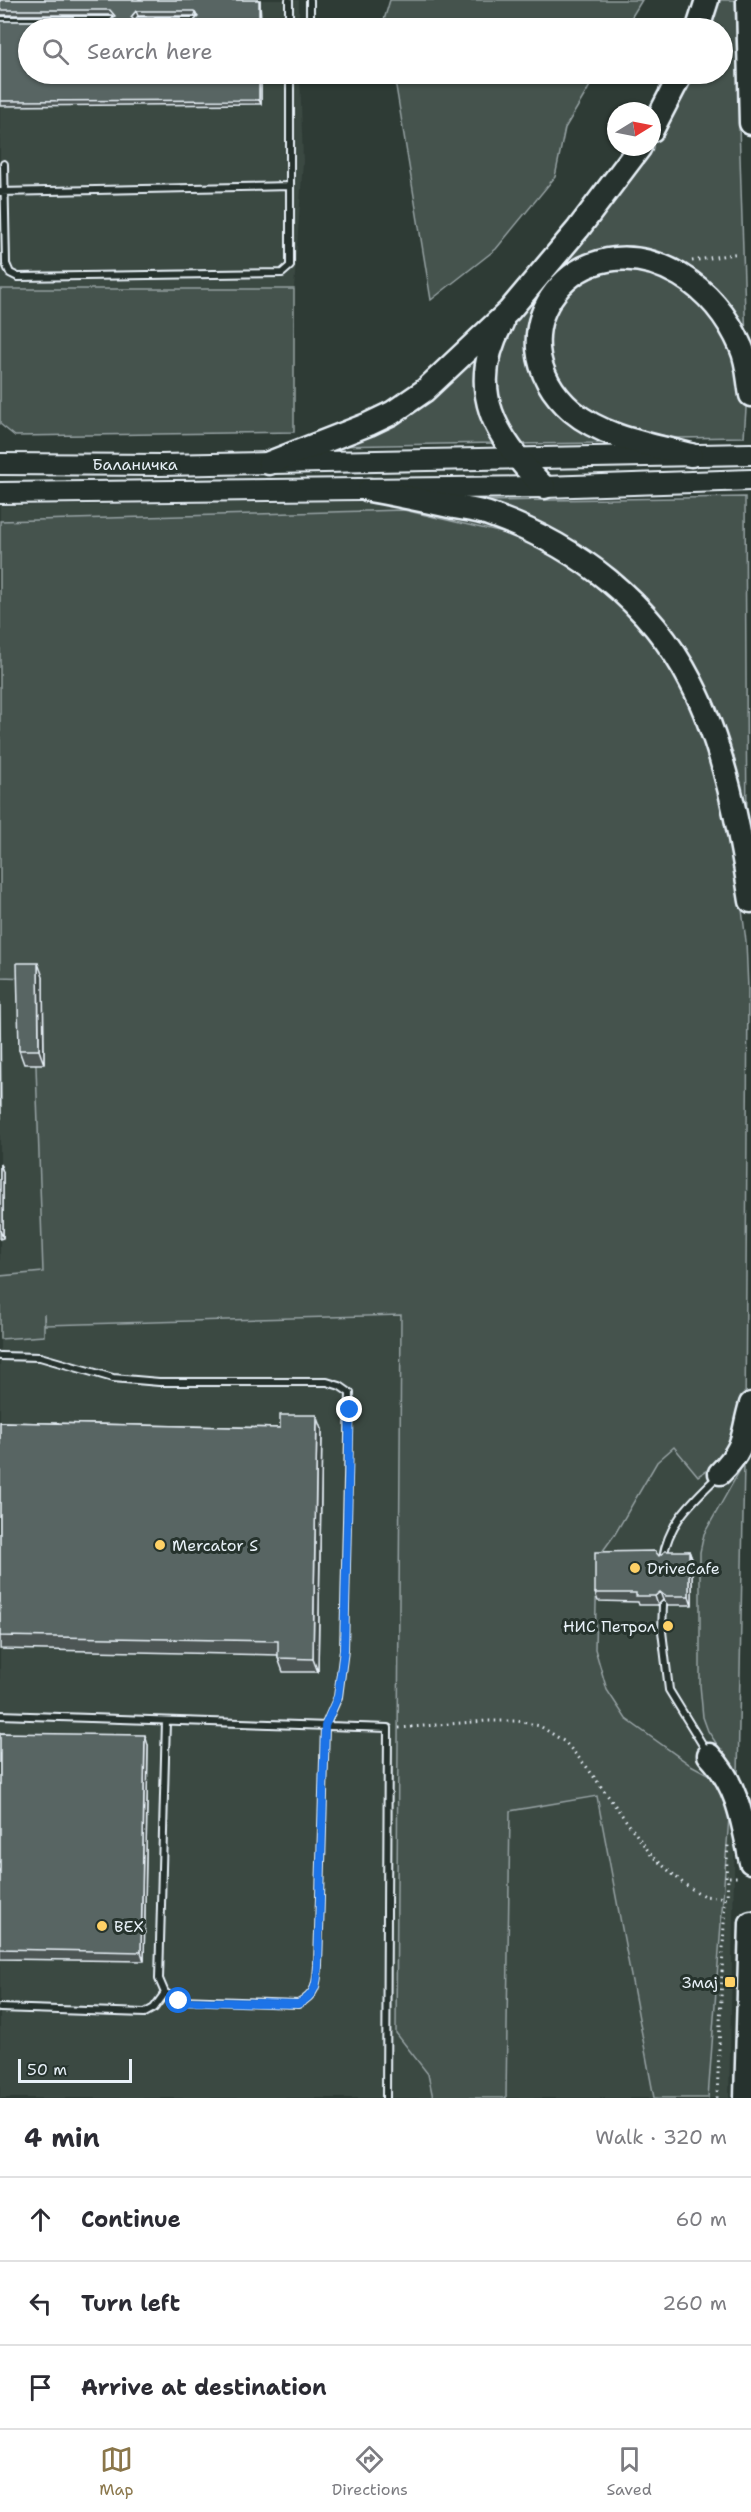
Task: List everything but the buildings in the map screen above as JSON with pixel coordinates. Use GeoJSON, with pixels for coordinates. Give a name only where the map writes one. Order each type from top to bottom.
{"type":"FeatureCollection","features":[{"type":"Feature","properties":{"kind":"highway"},"geometry":{"type":"LineString","coordinates":[[701,18],[707,0]]}},
{"type":"Feature","properties":{"kind":"highway"},"geometry":{"type":"LineString","coordinates":[[748,0],[751,123]]}},
{"type":"Feature","properties":{"kind":"highway"},"geometry":{"type":"LineString","coordinates":[[661,114],[677,84]]}},
{"type":"Feature","properties":{"kind":"highway"},"geometry":{"type":"LineString","coordinates":[[269,463],[369,424],[412,401],[509,311],[578,229],[633,156]]}},
{"type":"Feature","properties":{"kind":"highway"},"geometry":{"type":"LineString","coordinates":[[691,455],[617,435],[592,424],[573,412],[559,398],[548,383],[538,351],[538,334],[552,295],[559,285],[582,268],[612,258],[640,259],[670,269],[705,293],[725,317],[742,348],[751,395]]}},
{"type":"Feature","properties":{"kind":"highway"},"geometry":{"type":"LineString","coordinates":[[509,311],[492,342],[488,356],[486,384],[490,406],[496,426],[518,460],[544,487]]}},
{"type":"Feature","properties":{"kind":"highway"},"geometry":{"type":"LineString","coordinates":[[369,490],[492,515],[560,545],[590,564],[616,585],[666,643],[691,682],[706,717],[730,796],[751,901]]}},
{"type":"Feature","properties":{"kind":"highway"},"geometry":{"type":"LineString","coordinates":[[720,1473],[739,1452],[751,1404]]}},
{"type":"Feature","properties":{"kind":"highway"},"geometry":{"type":"LineString","coordinates":[[709,1755],[726,1774],[736,1797],[751,1862]]}},
{"type":"Feature","properties":{"kind":"highway"},"geometry":{"type":"LineString","coordinates":[[746,2098],[751,1923]]}},
{"type":"Feature","properties":{"kind":"main road","name":"Баланичка"},"geometry":{"type":"LineString","coordinates":[[0,464],[161,465],[751,454]]}},
{"type":"Feature","properties":{"kind":"main road"},"geometry":{"type":"LineString","coordinates":[[161,465],[161,491]]}},
{"type":"Feature","properties":{"kind":"main road","name":"Баланичка"},"geometry":{"type":"LineString","coordinates":[[0,494],[544,487],[751,480]]}},
{"type":"Feature","properties":{"kind":"lane"},"geometry":{"type":"LineString","coordinates":[[289,0],[289,18]]}},
{"type":"Feature","properties":{"kind":"lane"},"geometry":{"type":"LineString","coordinates":[[310,0],[310,18]]}},
{"type":"Feature","properties":{"kind":"lane"},"geometry":{"type":"LineString","coordinates":[[0,20],[18,20]]}},
{"type":"Feature","properties":{"kind":"lane"},"geometry":{"type":"LineString","coordinates":[[4,164],[6,264],[10,273],[18,277],[282,273],[290,266],[290,84]]}},
{"type":"Feature","properties":{"kind":"lane"},"geometry":{"type":"LineString","coordinates":[[3,192],[290,186]]}},
{"type":"Feature","properties":{"kind":"lane"},"geometry":{"type":"LineString","coordinates":[[0,1356],[40,1357],[113,1378],[159,1382],[327,1382],[340,1386],[350,1393],[344,1650],[338,1696],[325,1726],[318,1965],[312,1994],[298,2004],[179,2001],[165,1993],[159,1979],[166,1720]]}},
{"type":"Feature","properties":{"kind":"lane"},"geometry":{"type":"LineString","coordinates":[[663,1559],[666,1539],[676,1521],[720,1473]]}},
{"type":"Feature","properties":{"kind":"lane"},"geometry":{"type":"LineString","coordinates":[[663,1605],[669,1690],[709,1755]]}},
{"type":"Feature","properties":{"kind":"lane"},"geometry":{"type":"LineString","coordinates":[[0,1715],[388,1728],[386,2098]]}},
{"type":"Feature","properties":{"kind":"lane"},"geometry":{"type":"LineString","coordinates":[[0,2008],[145,2013],[154,2008],[165,1993]]}},
{"type":"Feature","properties":{"kind":"path"},"geometry":{"type":"LineString","coordinates":[[686,262],[739,253]]}},
{"type":"Feature","properties":{"kind":"path"},"geometry":{"type":"LineString","coordinates":[[409,1727],[486,1721],[518,1721],[540,1726],[565,1742],[572,1750],[652,1856],[684,1884],[704,1896],[725,1898]]}},
{"type":"Feature","properties":{"kind":"path"},"geometry":{"type":"LineString","coordinates":[[717,2098],[728,1840]]}},
{"type":"Feature","properties":{"kind":"path"},"geometry":{"type":"LineString","coordinates":[[725,1898],[728,1877]]}},
{"type":"Feature","properties":{"kind":"shaded area"},"geometry":{"type":"Polygon","coordinates":[[[0,0],[299,0],[299,18],[18,18],[18,84],[300,84],[303,161],[294,289],[0,288],[0,0]]]}},
{"type":"Feature","properties":{"kind":"shaded area"},"geometry":{"type":"Polygon","coordinates":[[[390,0],[642,0],[631,18],[385,18],[390,0]]]}},
{"type":"Feature","properties":{"kind":"shaded area"},"geometry":{"type":"Polygon","coordinates":[[[715,0],[735,0],[746,344],[649,253],[620,249],[584,257],[531,342],[610,443],[513,444],[492,395],[505,337],[518,315],[645,156],[661,156],[661,130],[685,84],[733,84],[733,18],[709,18],[715,0]]]}},
{"type":"Feature","properties":{"kind":"shaded area"},"geometry":{"type":"Polygon","coordinates":[[[396,84],[591,84],[565,128],[555,177],[496,249],[431,300],[396,84]]]}},
{"type":"Feature","properties":{"kind":"shaded area"},"geometry":{"type":"Polygon","coordinates":[[[634,267],[682,285],[722,324],[744,377],[746,409],[744,437],[677,438],[617,427],[577,405],[550,368],[549,323],[557,301],[595,272],[634,267]]]}},
{"type":"Feature","properties":{"kind":"shaded area"},"geometry":{"type":"Polygon","coordinates":[[[0,289],[294,289],[294,432],[15,436],[0,424],[0,289]]]}},
{"type":"Feature","properties":{"kind":"shaded area"},"geometry":{"type":"Polygon","coordinates":[[[485,347],[494,443],[335,446],[485,347]]]}},
{"type":"Feature","properties":{"kind":"shaded area"},"geometry":{"type":"Polygon","coordinates":[[[745,497],[747,845],[673,637],[481,501],[745,497]]]}},
{"type":"Feature","properties":{"kind":"shaded area"},"geometry":{"type":"Polygon","coordinates":[[[372,501],[491,522],[531,538],[746,941],[748,989],[744,1428],[729,2098],[0,2098],[0,506],[372,501]]]}},
{"type":"Feature","properties":{"kind":"shaded area"},"geometry":{"type":"Polygon","coordinates":[[[404,510],[529,539],[613,592],[681,678],[703,729],[720,787],[740,894],[746,941],[748,989],[745,1422],[720,1462],[698,1476],[674,1447],[657,1462],[615,1534],[597,1559],[595,1649],[607,1690],[626,1719],[689,1764],[717,1779],[728,1794],[729,1817],[708,2098],[654,2098],[597,1796],[510,1811],[506,2098],[433,2098],[428,2074],[396,2033],[401,1315],[45,1325],[44,1314],[44,1336],[0,1339],[0,1276],[43,1272],[33,978],[0,977],[0,521],[404,510]]]}},
{"type":"Feature","properties":{"kind":"shaded area"},"geometry":{"type":"Polygon","coordinates":[[[744,1463],[738,1776],[708,1731],[703,1717],[700,1685],[700,1552],[704,1534],[744,1463]]]}},
{"type":"Feature","properties":{"kind":"place","name":"Mercator S"},"geometry":{"type":"Point","coordinates":[160,1545]}},
{"type":"Feature","properties":{"kind":"place","name":"DriveCafe"},"geometry":{"type":"Point","coordinates":[635,1568]}},
{"type":"Feature","properties":{"kind":"place","name":"НИС Петрол"},"geometry":{"type":"Point","coordinates":[668,1626]}},
{"type":"Feature","properties":{"kind":"place","name":"BEX"},"geometry":{"type":"Point","coordinates":[102,1926]}},
{"type":"Feature","properties":{"kind":"place","name":"Змај"},"geometry":{"type":"Point","coordinates":[730,1982]}},
{"type":"Feature","properties":{"kind":"route"},"geometry":{"type":"LineString","coordinates":[[179,2001],[298,2004],[310,1997],[315,1990],[318,1965],[325,1726],[338,1696],[344,1650],[350,1410]]}}]}
